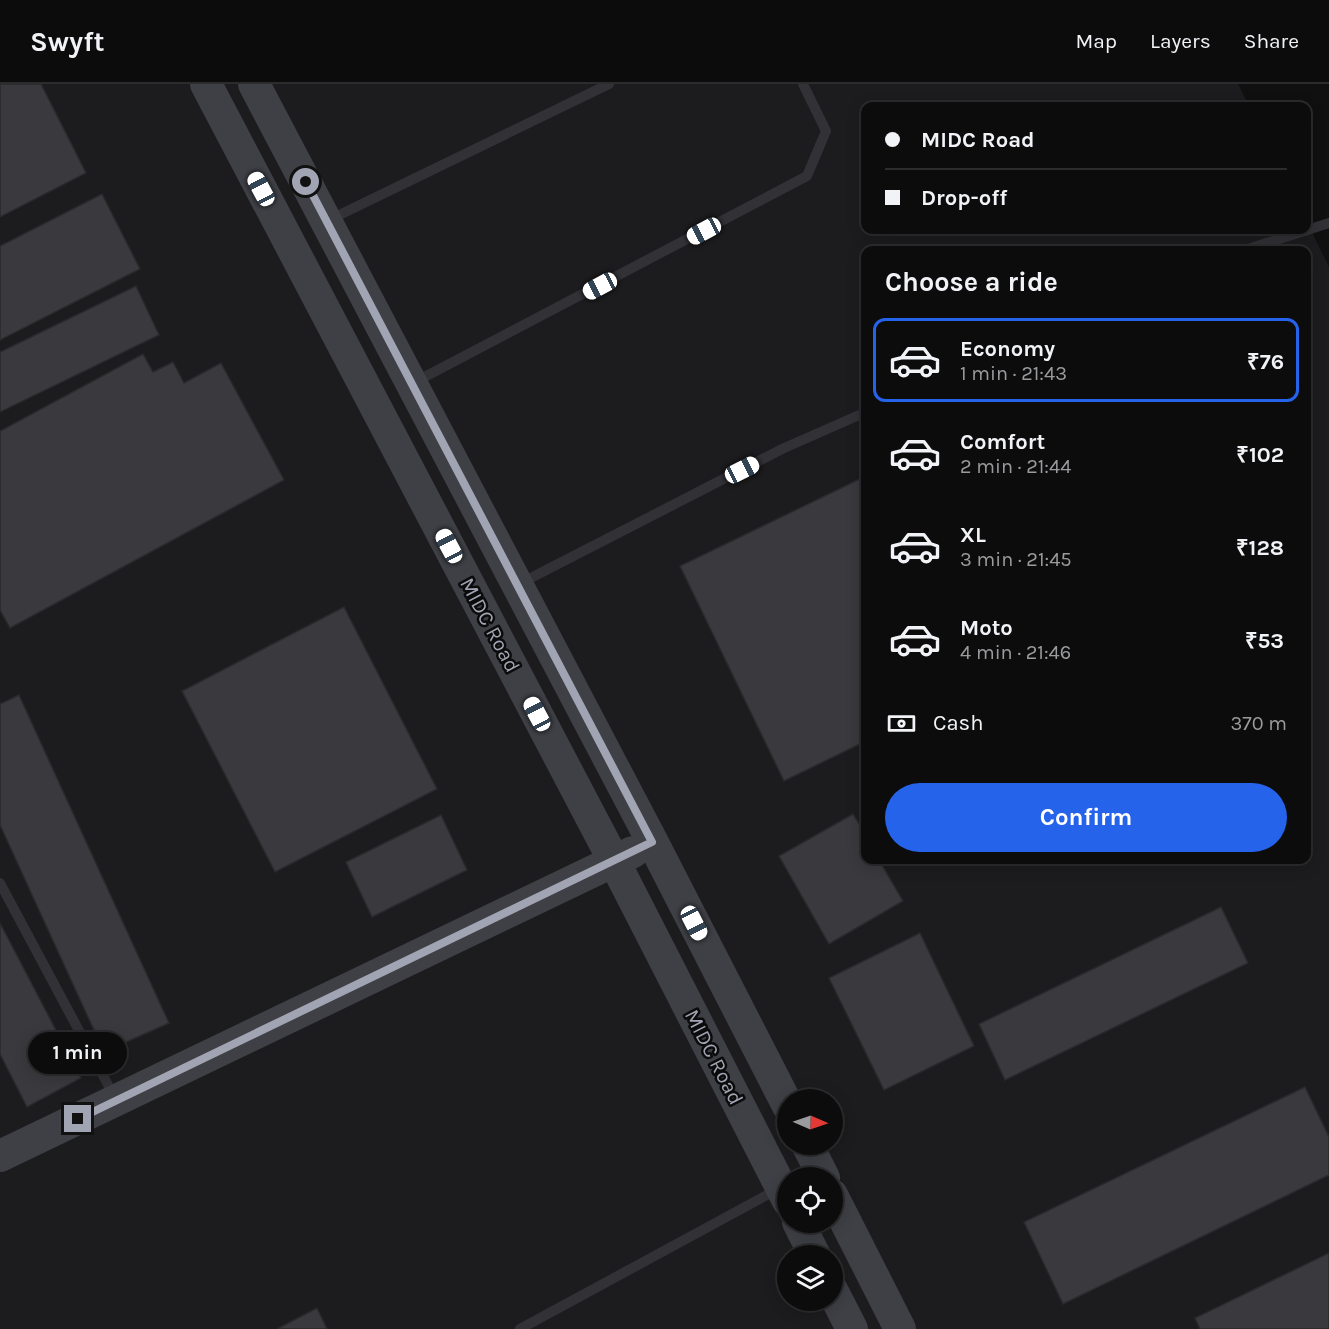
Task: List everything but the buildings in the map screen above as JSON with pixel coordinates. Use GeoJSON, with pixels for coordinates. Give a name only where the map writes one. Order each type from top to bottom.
{"type":"FeatureCollection","features":[{"type":"Feature","properties":{"kind":"main road","name":"MIDC Road"},"geometry":{"type":"LineString","coordinates":[[206,84],[614,861],[777,1180]]}},
{"type":"Feature","properties":{"kind":"main road","name":"MIDC Road"},"geometry":{"type":"LineString","coordinates":[[254,84],[518,585],[779,1089]]}},
{"type":"Feature","properties":{"kind":"main road"},"geometry":{"type":"LineString","coordinates":[[0,1156],[652,842]]}},
{"type":"Feature","properties":{"kind":"main road"},"geometry":{"type":"LineString","coordinates":[[843,1217],[900,1329]]}},
{"type":"Feature","properties":{"kind":"main road"},"geometry":{"type":"LineString","coordinates":[[843,1311],[852,1329]]}},
{"type":"Feature","properties":{"kind":"lane"},"geometry":{"type":"LineString","coordinates":[[326,221],[609,84]]}},
{"type":"Feature","properties":{"kind":"lane"},"geometry":{"type":"LineString","coordinates":[[412,384],[807,176],[826,131],[804,84]]}},
{"type":"Feature","properties":{"kind":"lane"},"geometry":{"type":"LineString","coordinates":[[1311,229],[1329,223]]}},
{"type":"Feature","properties":{"kind":"lane"},"geometry":{"type":"LineString","coordinates":[[1257,246],[1295,234]]}},
{"type":"Feature","properties":{"kind":"lane"},"geometry":{"type":"LineString","coordinates":[[518,585],[782,449],[861,414]]}},
{"type":"Feature","properties":{"kind":"lane"},"geometry":{"type":"LineString","coordinates":[[0,883],[117,1101]]}},
{"type":"Feature","properties":{"kind":"lane"},"geometry":{"type":"LineString","coordinates":[[519,1329],[777,1198]]}},
{"type":"Feature","properties":{"kind":"shaded area"},"geometry":{"type":"Polygon","coordinates":[[[0,84],[1238,84],[1247,102],[861,102],[861,234],[1311,234],[1311,230],[1329,267],[1329,1329],[0,1329],[0,84]]]}},
{"type":"Feature","properties":{"kind":"route"},"geometry":{"type":"LineString","coordinates":[[78,1119],[652,842],[306,182]]}}]}
